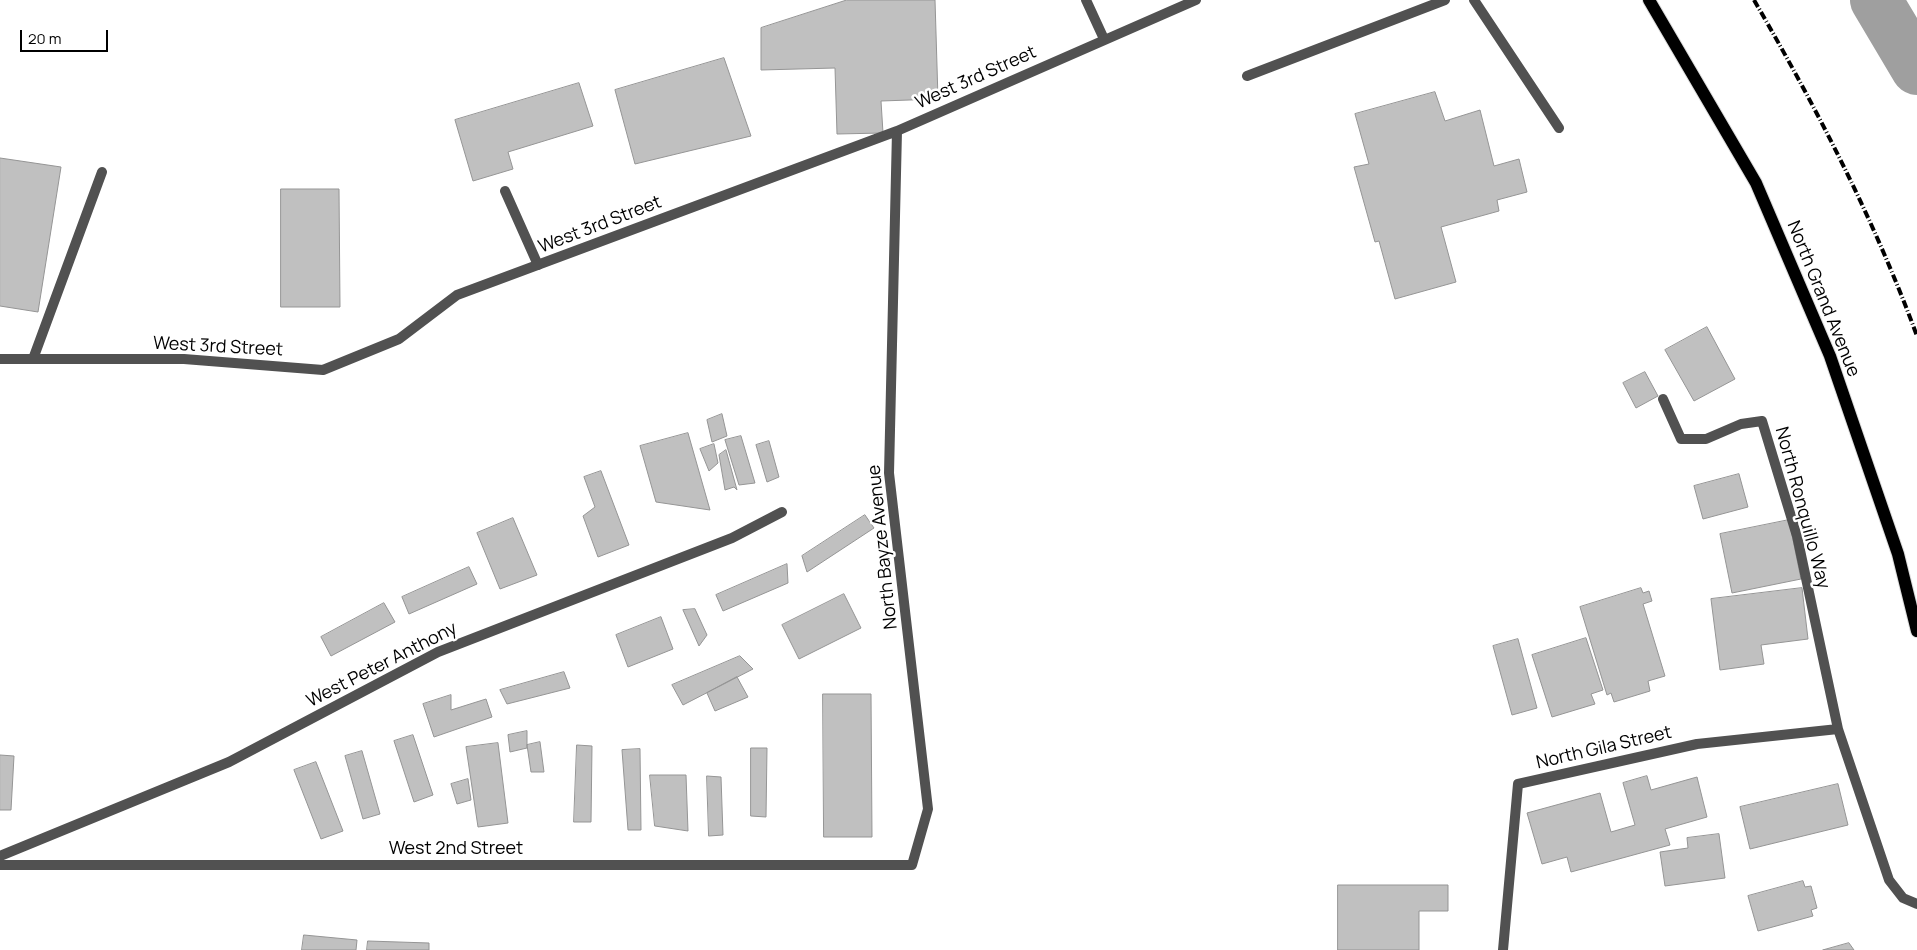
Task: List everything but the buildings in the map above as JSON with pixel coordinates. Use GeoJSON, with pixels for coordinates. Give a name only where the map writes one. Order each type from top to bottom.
{"type":"FeatureCollection","features":[{"type":"Feature","properties":{"kind":"main road","name":"North Grand Avenue"},"geometry":{"type":"LineString","coordinates":[[1649,0],[1756,184],[1830,356],[1898,554],[1917,631]]}},
{"type":"Feature","properties":{"kind":"street"},"geometry":{"type":"LineString","coordinates":[[1086,0],[1104,39]]}},
{"type":"Feature","properties":{"kind":"street","name":"West 3rd Street"},"geometry":{"type":"LineString","coordinates":[[0,359],[184,359],[324,370],[400,339],[457,295],[897,131],[1196,0]]}},
{"type":"Feature","properties":{"kind":"street"},"geometry":{"type":"LineString","coordinates":[[1247,76],[1445,0]]}},
{"type":"Feature","properties":{"kind":"street"},"geometry":{"type":"LineString","coordinates":[[1474,0],[1560,128]]}},
{"type":"Feature","properties":{"kind":"street","name":"North Bayze Avenue"},"geometry":{"type":"LineString","coordinates":[[897,131],[889,474],[928,809],[912,865]]}},
{"type":"Feature","properties":{"kind":"street"},"geometry":{"type":"LineString","coordinates":[[33,359],[102,172]]}},
{"type":"Feature","properties":{"kind":"street"},"geometry":{"type":"LineString","coordinates":[[505,191],[538,265]]}},
{"type":"Feature","properties":{"kind":"street","name":"North Ronquillo Way"},"geometry":{"type":"LineString","coordinates":[[1663,399],[1681,439],[1706,439],[1741,424],[1762,421],[1797,536],[1838,729],[1889,880],[1903,898],[1917,904]]}},
{"type":"Feature","properties":{"kind":"street","name":"West Peter Anthony"},"geometry":{"type":"LineString","coordinates":[[0,856],[229,762],[438,652],[732,538],[782,512]]}},
{"type":"Feature","properties":{"kind":"street","name":"North Gila Street"},"geometry":{"type":"LineString","coordinates":[[1503,950],[1518,784],[1697,744],[1838,729]]}},
{"type":"Feature","properties":{"kind":"street","name":"West 2nd Street"},"geometry":{"type":"LineString","coordinates":[[0,865],[912,865]]}},
{"type":"Feature","properties":{"kind":"waterway"},"geometry":{"type":"LineString","coordinates":[[1876,0],[1917,69]]}},
{"type":"Feature","properties":{"kind":"railway"},"geometry":{"type":"LineString","coordinates":[[1754,0],[1800,81],[1843,164],[1882,249],[1917,336]]}}]}
